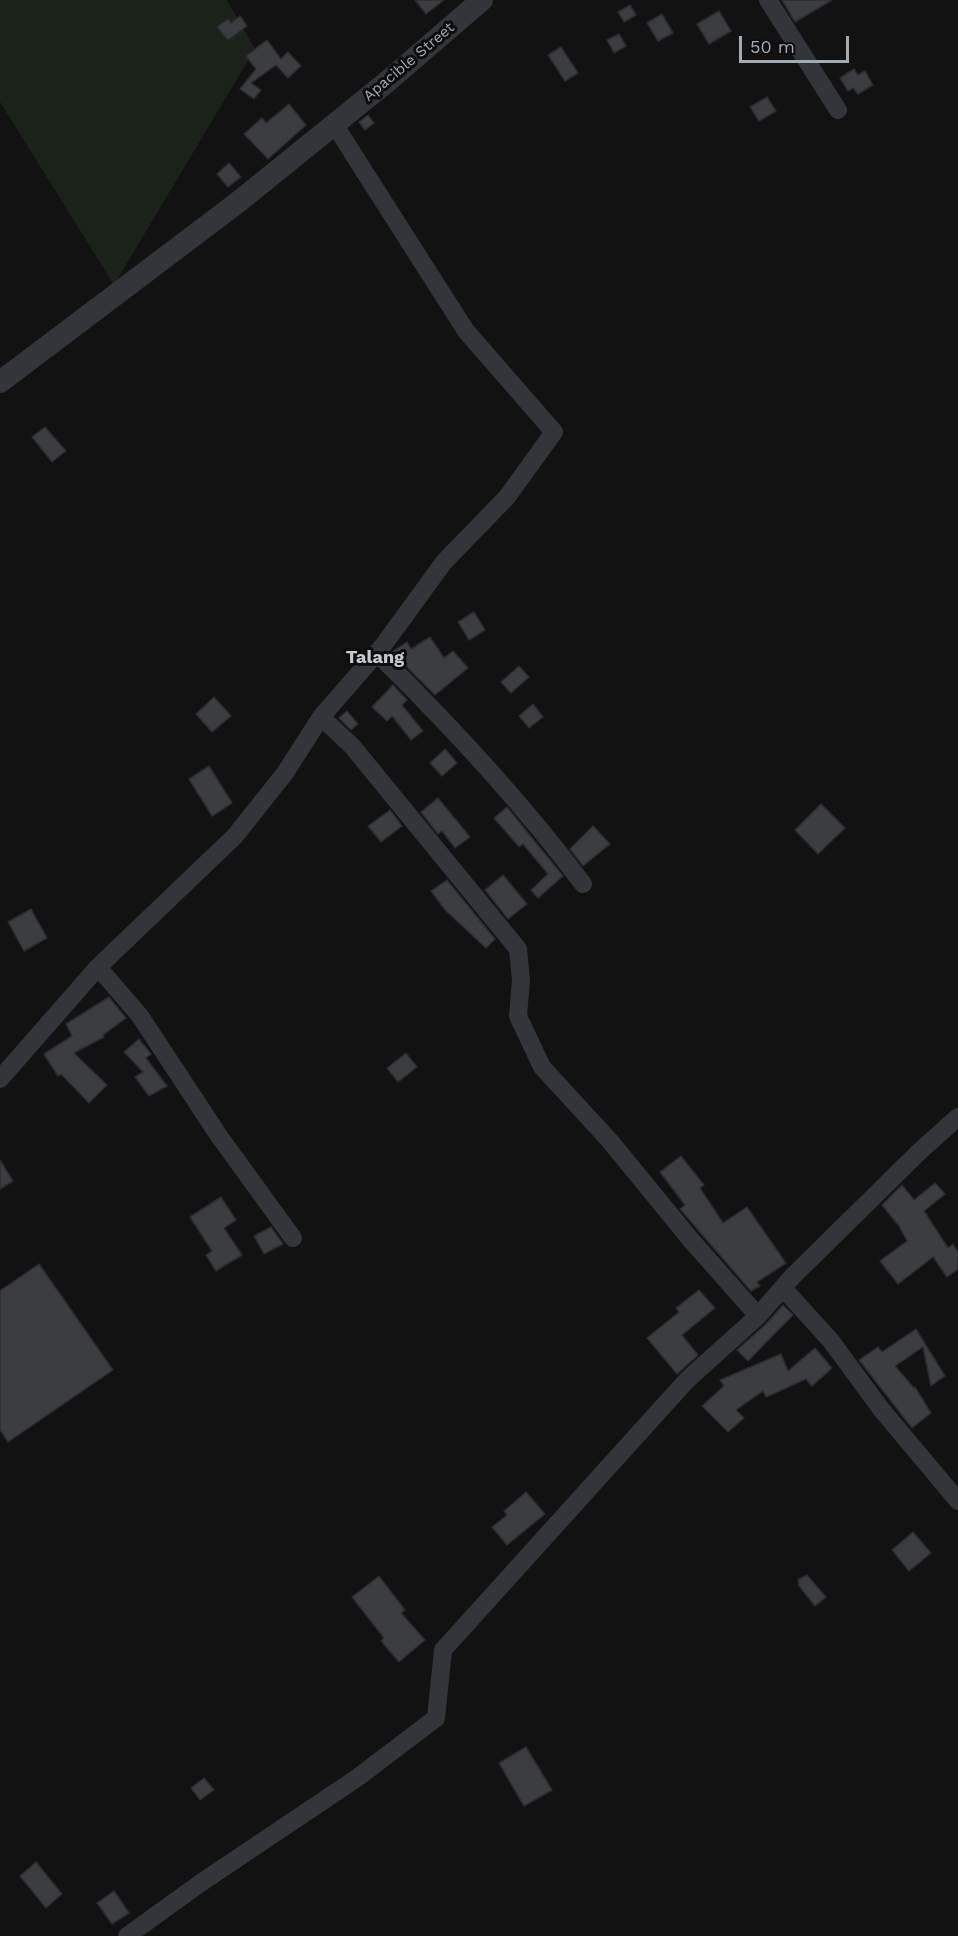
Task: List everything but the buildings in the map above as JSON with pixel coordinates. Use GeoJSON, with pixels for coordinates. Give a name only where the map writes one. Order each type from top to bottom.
{"type":"FeatureCollection","features":[{"type":"Feature","properties":{"kind":"street","name":"Apacible Street"},"geometry":{"type":"LineString","coordinates":[[0,382],[237,203],[388,81],[482,0]]}},
{"type":"Feature","properties":{"kind":"street"},"geometry":{"type":"LineString","coordinates":[[768,0],[838,110]]}},
{"type":"Feature","properties":{"kind":"street"},"geometry":{"type":"LineString","coordinates":[[0,1079],[98,967],[235,836],[285,773],[321,717],[376,653],[444,562],[507,497],[554,432],[466,332],[334,124]]}},
{"type":"Feature","properties":{"kind":"street"},"geometry":{"type":"LineString","coordinates":[[376,653],[430,706],[555,846],[583,884]]}},
{"type":"Feature","properties":{"kind":"street"},"geometry":{"type":"LineString","coordinates":[[321,717],[352,746],[518,949],[521,980],[518,1016],[542,1067],[610,1141],[691,1240],[758,1316]]}},
{"type":"Feature","properties":{"kind":"street"},"geometry":{"type":"LineString","coordinates":[[98,967],[140,1016],[219,1136],[293,1238]]}},
{"type":"Feature","properties":{"kind":"street"},"geometry":{"type":"LineString","coordinates":[[127,1936],[202,1882],[357,1778],[436,1718],[442,1650],[687,1380],[758,1316],[911,1159],[958,1117]]}},
{"type":"Feature","properties":{"kind":"street"},"geometry":{"type":"LineString","coordinates":[[783,1288],[831,1341],[881,1409],[958,1502]]}},
{"type":"Feature","properties":{"kind":"shaded area"},"geometry":{"type":"Polygon","coordinates":[[[0,0],[227,0],[255,49],[114,285],[0,102],[0,0]]]}},
{"type":"Feature","properties":{"kind":"district","name":"Talang"},"geometry":{"type":"Point","coordinates":[375,658]}}]}
